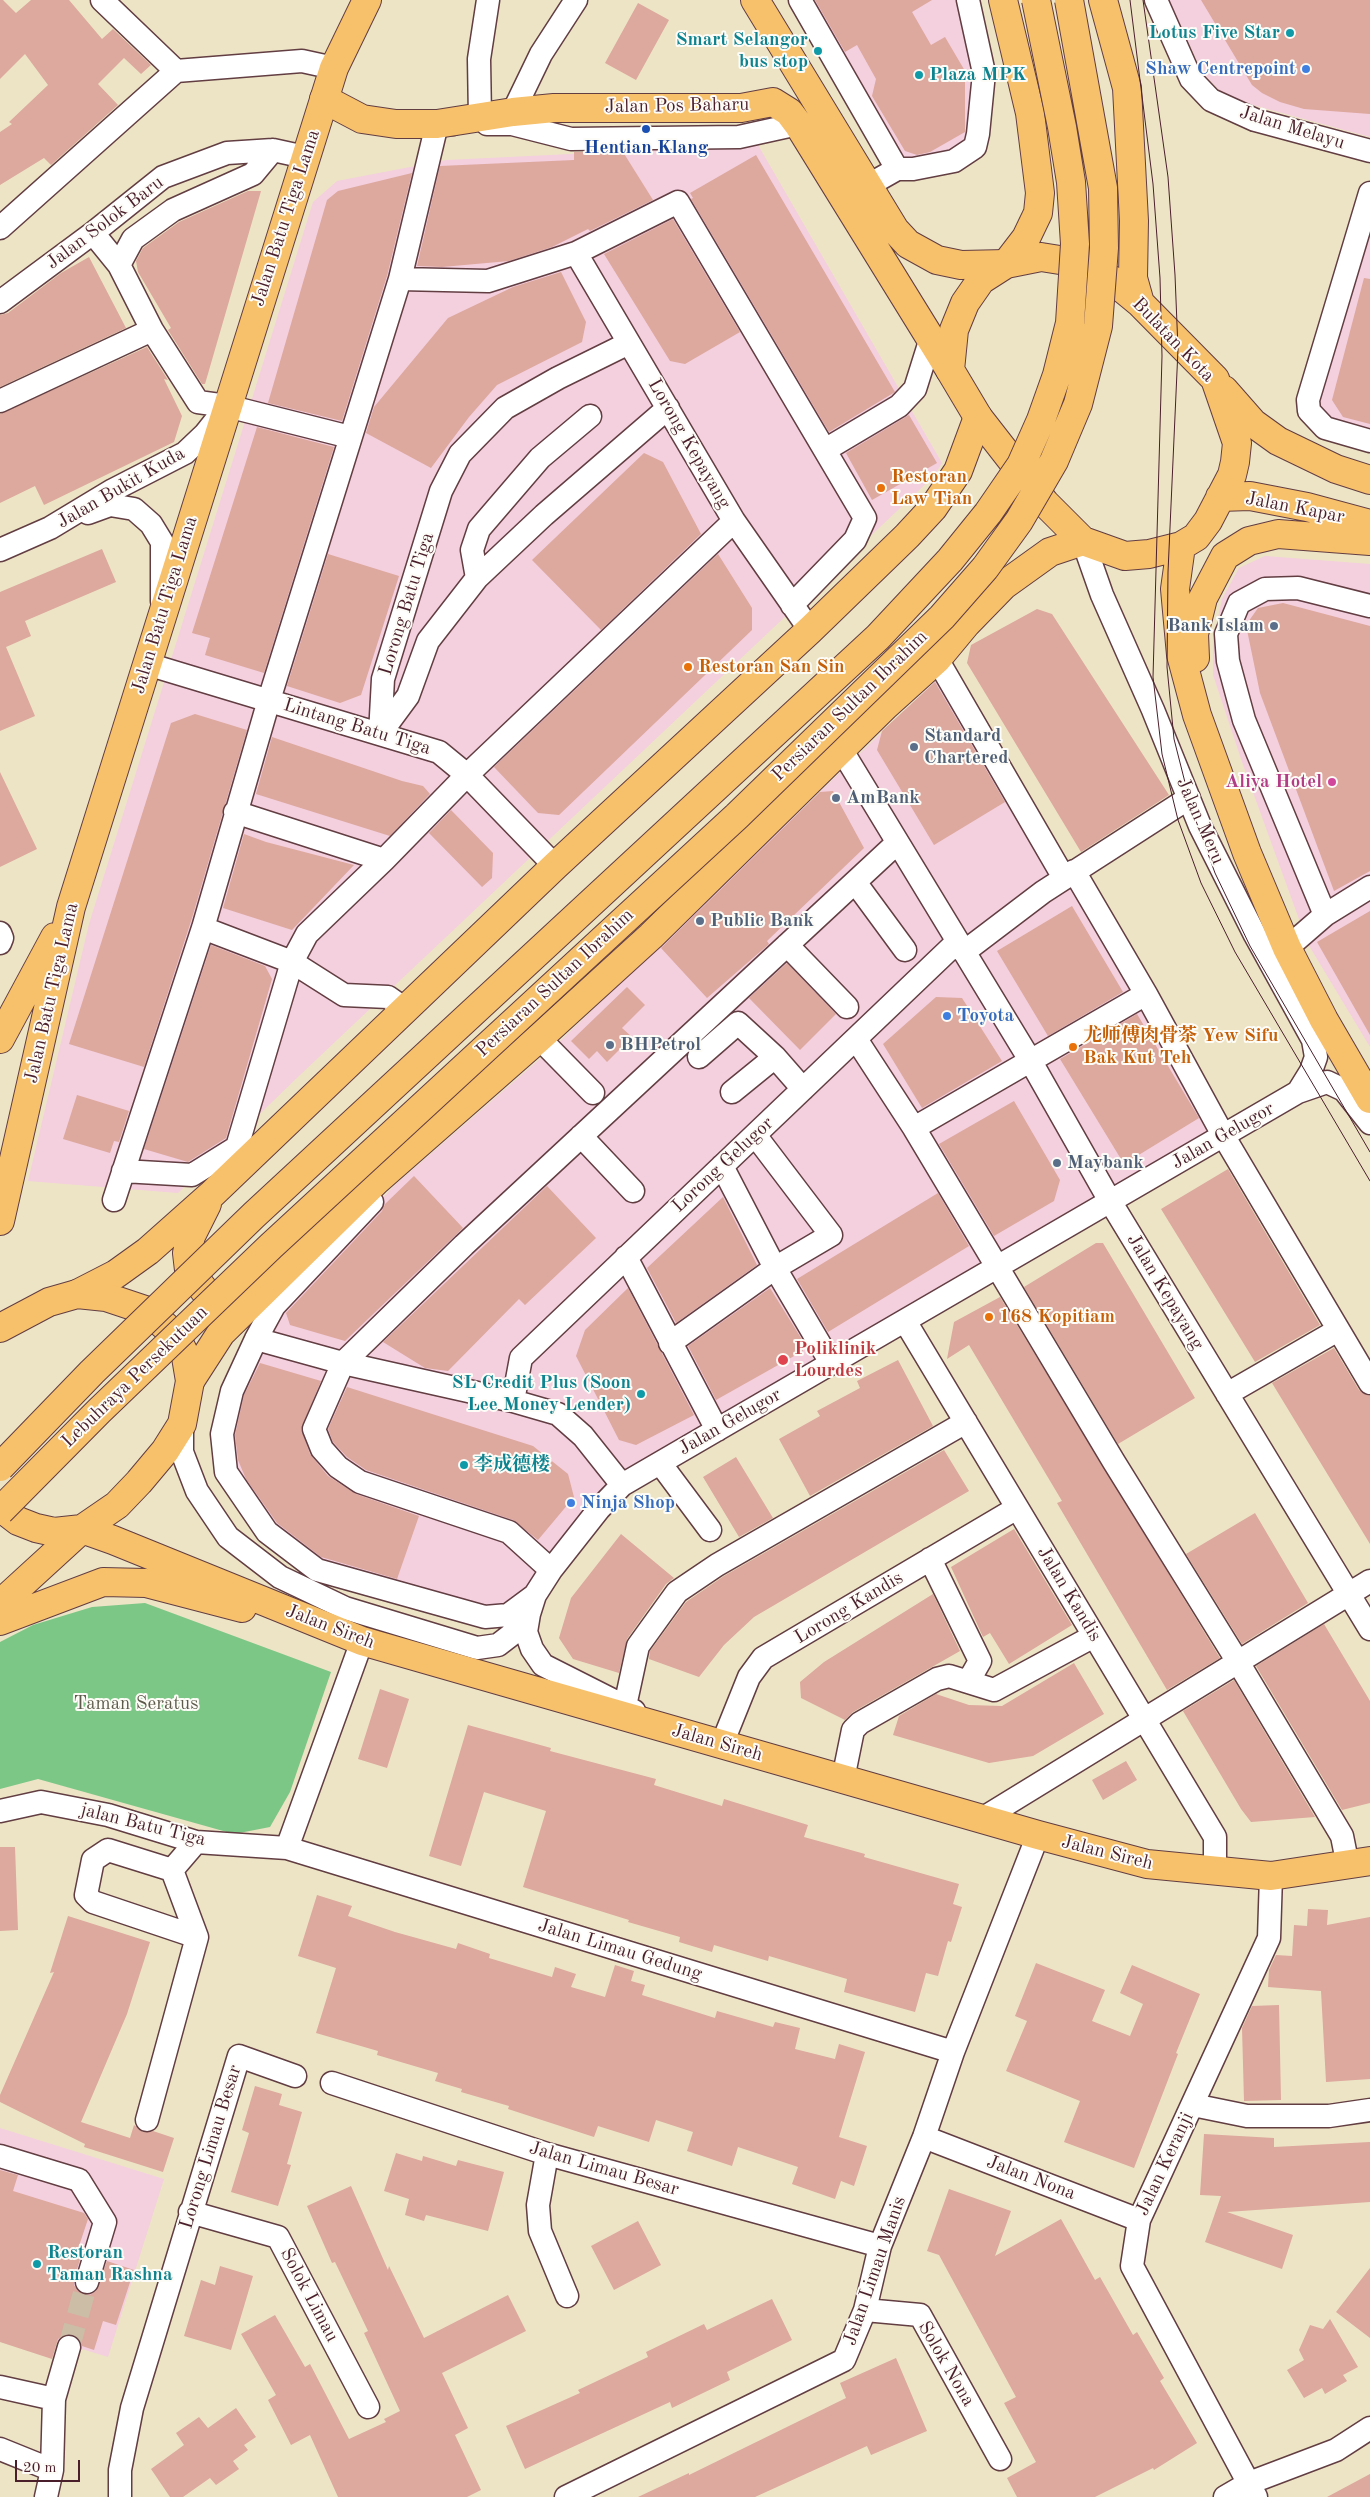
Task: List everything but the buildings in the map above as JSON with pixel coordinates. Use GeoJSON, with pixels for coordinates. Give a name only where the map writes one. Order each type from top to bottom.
{"type":"FeatureCollection","features":[{"type":"Feature","properties":{"kind":"main road","name":"Jalan Batu Tiga Lama"},"geometry":{"type":"LineString","coordinates":[[0,1221],[71,907],[334,68],[367,0]]}},
{"type":"Feature","properties":{"kind":"main road"},"geometry":{"type":"LineString","coordinates":[[755,0],[895,230],[908,244],[922,253],[937,260],[961,265],[1006,264],[1026,238],[1038,213],[1040,193],[1030,113],[1003,0]]}},
{"type":"Feature","properties":{"kind":"main road","name":"Persiaran Sultan Ibrahim"},"geometry":{"type":"LineString","coordinates":[[254,1214],[878,638],[955,554],[988,513],[1021,465],[1041,420],[1057,375],[1070,323],[1075,244],[1071,182],[1036,0]]}},
{"type":"Feature","properties":{"kind":"main road","name":"Persiaran Sultan Ibrahim"},"geometry":{"type":"LineString","coordinates":[[272,1246],[744,809],[942,617],[985,568],[1019,521],[1054,461],[1074,412],[1098,326],[1104,248],[1103,188],[1069,0]]}},
{"type":"Feature","properties":{"kind":"main road"},"geometry":{"type":"LineString","coordinates":[[1103,0],[1127,88],[1134,221],[1133,278],[1140,303]]}},
{"type":"Feature","properties":{"kind":"main road"},"geometry":{"type":"LineString","coordinates":[[773,102],[788,84],[792,60]]}},
{"type":"Feature","properties":{"kind":"main road","name":"Jalan Pos Baharu"},"geometry":{"type":"LineString","coordinates":[[324,99],[362,119],[396,124],[437,124],[513,112],[554,108],[740,108],[773,102],[789,112],[798,124],[950,370]]}},
{"type":"Feature","properties":{"kind":"main road","name":"Bulatan Kota"},"geometry":{"type":"LineString","coordinates":[[1041,257],[1066,261],[1112,280],[1140,303],[1215,379],[1237,443],[1232,475],[1208,522],[1196,536],[1181,546],[1149,554],[1125,556],[1083,541],[1045,503],[978,417],[950,370],[954,330],[965,303],[980,280],[1006,264],[1041,257]]}},
{"type":"Feature","properties":{"kind":"main road"},"geometry":{"type":"LineString","coordinates":[[1215,379],[1253,422],[1278,441],[1336,469],[1370,480]]}},
{"type":"Feature","properties":{"kind":"main road"},"geometry":{"type":"LineString","coordinates":[[0,1328],[49,1302],[77,1294],[116,1274],[148,1251],[211,1195],[555,866],[810,630],[933,508],[958,471],[978,417]]}},
{"type":"Feature","properties":{"kind":"main road","name":"Jalan Kapar"},"geometry":{"type":"LineString","coordinates":[[1220,497],[1250,496],[1307,507],[1370,524]]}},
{"type":"Feature","properties":{"kind":"main road"},"geometry":{"type":"LineString","coordinates":[[1197,715],[1194,634],[1203,598],[1225,556],[1249,542],[1278,534],[1370,541]]}},
{"type":"Feature","properties":{"kind":"main road"},"geometry":{"type":"LineString","coordinates":[[190,1381],[221,1332],[376,1181],[544,1042],[840,749],[937,659],[966,624],[1004,585],[1050,552],[1083,541]]}},
{"type":"Feature","properties":{"kind":"main road","name":"Jalan Meru"},"geometry":{"type":"LineString","coordinates":[[1181,546],[1175,589],[1181,655],[1197,715],[1247,852],[1287,948],[1324,1020],[1370,1099]]}},
{"type":"Feature","properties":{"kind":"main road"},"geometry":{"type":"LineString","coordinates":[[0,1039],[71,907]]}},
{"type":"Feature","properties":{"kind":"main road"},"geometry":{"type":"LineString","coordinates":[[211,1195],[191,1236],[186,1253],[189,1270],[213,1298],[224,1300],[243,1292],[316,1240]]}},
{"type":"Feature","properties":{"kind":"main road","name":"Lebuhraya Persekutuan"},"geometry":{"type":"LineString","coordinates":[[0,1467],[92,1372],[254,1214]]}},
{"type":"Feature","properties":{"kind":"main road","name":"Lebuhraya Persekutuan"},"geometry":{"type":"LineString","coordinates":[[0,1509],[99,1411],[272,1246]]}},
{"type":"Feature","properties":{"kind":"main road"},"geometry":{"type":"LineString","coordinates":[[0,1604],[82,1529],[116,1505],[140,1482],[165,1451],[182,1424],[190,1381],[186,1357],[175,1335],[148,1311],[106,1298],[77,1294]]}},
{"type":"Feature","properties":{"kind":"main road"},"geometry":{"type":"LineString","coordinates":[[0,1509],[18,1521],[36,1528],[54,1532],[82,1529]]}},
{"type":"Feature","properties":{"kind":"main road","name":"Jalan Sireh"},"geometry":{"type":"LineString","coordinates":[[82,1529],[362,1641],[1038,1835],[1147,1864],[1271,1876],[1359,1864]]}},
{"type":"Feature","properties":{"kind":"main road"},"geometry":{"type":"LineString","coordinates":[[0,1621],[103,1582],[146,1583],[362,1641]]}},
{"type":"Feature","properties":{"kind":"street"},"geometry":{"type":"LineString","coordinates":[[102,0],[176,71]]}},
{"type":"Feature","properties":{"kind":"street"},"geometry":{"type":"LineString","coordinates":[[480,118],[479,59],[488,0]]}},
{"type":"Feature","properties":{"kind":"street"},"geometry":{"type":"LineString","coordinates":[[513,112],[541,54],[576,0]]}},
{"type":"Feature","properties":{"kind":"street"},"geometry":{"type":"LineString","coordinates":[[800,0],[897,168]]}},
{"type":"Feature","properties":{"kind":"street"},"geometry":{"type":"LineString","coordinates":[[867,186],[897,168],[913,169],[954,160],[975,147],[984,73],[968,0]]}},
{"type":"Feature","properties":{"kind":"street","name":"Jalan Melayu"},"geometry":{"type":"LineString","coordinates":[[1156,0],[1191,79],[1211,100],[1255,120],[1370,151]]}},
{"type":"Feature","properties":{"kind":"street"},"geometry":{"type":"LineString","coordinates":[[0,228],[176,71],[302,61],[334,68]]}},
{"type":"Feature","properties":{"kind":"street"},"geometry":{"type":"LineString","coordinates":[[114,1200],[203,928],[235,812],[400,279],[437,124],[512,124],[571,139],[580,139],[739,138],[798,124]]}},
{"type":"Feature","properties":{"kind":"street"},"geometry":{"type":"LineString","coordinates":[[118,265],[133,240],[173,210],[253,174],[273,150]]}},
{"type":"Feature","properties":{"kind":"street","name":"Jalan Solok Baru"},"geometry":{"type":"LineString","coordinates":[[0,302],[93,233],[163,177],[227,153],[273,150],[305,157]]}},
{"type":"Feature","properties":{"kind":"street"},"geometry":{"type":"LineString","coordinates":[[1370,193],[1308,400],[1309,411],[1325,428],[1370,441]]}},
{"type":"Feature","properties":{"kind":"street"},"geometry":{"type":"LineString","coordinates":[[400,279],[488,282],[576,253],[678,202],[865,518],[855,540],[792,605]]}},
{"type":"Feature","properties":{"kind":"street"},"geometry":{"type":"LineString","coordinates":[[93,233],[118,265],[152,330],[198,402],[227,406],[350,437]]}},
{"type":"Feature","properties":{"kind":"street","name":"Lorong Kepayang"},"geometry":{"type":"LineString","coordinates":[[576,253],[734,521],[810,630]]}},
{"type":"Feature","properties":{"kind":"street"},"geometry":{"type":"LineString","coordinates":[[0,401],[152,330]]}},
{"type":"Feature","properties":{"kind":"street"},"geometry":{"type":"LineString","coordinates":[[825,450],[899,406],[915,389],[931,338]]}},
{"type":"Feature","properties":{"kind":"street","name":"Lorong Batu Tiga"},"geometry":{"type":"LineString","coordinates":[[380,734],[383,679],[441,492],[460,454],[506,408],[558,378],[629,343]]}},
{"type":"Feature","properties":{"kind":"street","name":"Jalan Bukit Kuda"},"geometry":{"type":"LineString","coordinates":[[0,550],[50,528],[113,490],[185,453],[205,434],[227,406]]}},
{"type":"Feature","properties":{"kind":"street","name":"Lorong Batu Tiga"},"geometry":{"type":"LineString","coordinates":[[380,734],[408,696],[428,641],[477,578],[544,515],[668,408]]}},
{"type":"Feature","properties":{"kind":"street"},"geometry":{"type":"LineString","coordinates":[[477,578],[472,550],[479,529],[540,458],[590,416]]}},
{"type":"Feature","properties":{"kind":"street"},"geometry":{"type":"LineString","coordinates":[[50,528],[110,505],[134,509],[151,524],[162,542],[162,615]]}},
{"type":"Feature","properties":{"kind":"street"},"geometry":{"type":"LineString","coordinates":[[123,1171],[192,1175],[237,1148],[292,962],[307,934],[384,860],[467,775],[734,521]]}},
{"type":"Feature","properties":{"kind":"street","name":"Jalan Meru"},"geometry":{"type":"LineString","coordinates":[[1083,541],[1102,595],[1153,710],[1200,826],[1254,935],[1313,1040],[1316,1057],[1311,1071],[1298,1092]]}},
{"type":"Feature","properties":{"kind":"street"},"geometry":{"type":"LineString","coordinates":[[1325,915],[1244,720],[1228,661],[1226,634],[1239,604],[1265,589],[1298,588],[1370,606]]}},
{"type":"Feature","properties":{"kind":"street"},"geometry":{"type":"LineString","coordinates":[[937,659],[1069,875],[1146,994],[1224,1136],[1370,1383]]}},
{"type":"Feature","properties":{"kind":"street","name":"Lintang Batu Tiga"},"geometry":{"type":"LineString","coordinates":[[147,664],[439,752],[467,775],[555,866]]}},
{"type":"Feature","properties":{"kind":"street","name":"Jalan Kepayang"},"geometry":{"type":"LineString","coordinates":[[840,749],[1030,1060],[1110,1201],[1370,1629]]}},
{"type":"Feature","properties":{"kind":"street","name":"Lorong Gelugor"},"geometry":{"type":"LineString","coordinates":[[513,1401],[521,1358],[856,1039],[961,947],[984,934],[1069,875],[1188,798]]}},
{"type":"Feature","properties":{"kind":"street"},"geometry":{"type":"LineString","coordinates":[[235,812],[384,860]]}},
{"type":"Feature","properties":{"kind":"street"},"geometry":{"type":"LineString","coordinates":[[551,1570],[509,1532],[360,1482],[338,1467],[322,1449],[314,1429],[343,1363],[464,1245],[898,842]]}},
{"type":"Feature","properties":{"kind":"street"},"geometry":{"type":"LineString","coordinates":[[855,882],[905,950]]}},
{"type":"Feature","properties":{"kind":"street"},"geometry":{"type":"LineString","coordinates":[[1287,948],[1325,915],[1370,887]]}},
{"type":"Feature","properties":{"kind":"street"},"geometry":{"type":"LineString","coordinates":[[203,928],[292,962],[344,995],[388,997],[405,1009]]}},
{"type":"Feature","properties":{"kind":"street"},"geometry":{"type":"LineString","coordinates":[[0,933],[2,938],[0,943]]}},
{"type":"Feature","properties":{"kind":"street"},"geometry":{"type":"LineString","coordinates":[[787,946],[847,1007]]}},
{"type":"Feature","properties":{"kind":"street"},"geometry":{"type":"LineString","coordinates":[[914,1128],[1146,994]]}},
{"type":"Feature","properties":{"kind":"street"},"geometry":{"type":"LineString","coordinates":[[699,1057],[738,1023],[775,1057],[803,1089]]}},
{"type":"Feature","properties":{"kind":"street"},"geometry":{"type":"LineString","coordinates":[[856,1039],[914,1128],[1108,1454],[1238,1662],[1359,1864]]}},
{"type":"Feature","properties":{"kind":"street"},"geometry":{"type":"LineString","coordinates":[[532,1604],[508,1615],[485,1618],[317,1570],[267,1532],[226,1472],[222,1434],[232,1391],[256,1339],[274,1306],[393,1180],[544,1042],[593,1093]]}},
{"type":"Feature","properties":{"kind":"street"},"geometry":{"type":"LineString","coordinates":[[732,1092],[775,1057]]}},
{"type":"Feature","properties":{"kind":"street","name":"Jalan Gelugor"},"geometry":{"type":"LineString","coordinates":[[532,1604],[551,1570],[599,1509],[622,1485],[1298,1092],[1327,1082],[1344,1090],[1370,1123]]}},
{"type":"Feature","properties":{"kind":"street"},"geometry":{"type":"LineString","coordinates":[[670,1343],[775,1268],[831,1235],[755,1135]]}},
{"type":"Feature","properties":{"kind":"street"},"geometry":{"type":"LineString","coordinates":[[581,1136],[633,1191]]}},
{"type":"Feature","properties":{"kind":"street"},"geometry":{"type":"LineString","coordinates":[[722,1166],[775,1268],[831,1363]]}},
{"type":"Feature","properties":{"kind":"street"},"geometry":{"type":"LineString","coordinates":[[626,1257],[717,1430]]}},
{"type":"Feature","properties":{"kind":"street","name":"Jalan Kandis"},"geometry":{"type":"LineString","coordinates":[[905,1320],[1214,1837],[1216,1872]]}},
{"type":"Feature","properties":{"kind":"street"},"geometry":{"type":"LineString","coordinates":[[1227,1394],[1338,1330]]}},
{"type":"Feature","properties":{"kind":"street"},"geometry":{"type":"LineString","coordinates":[[256,1339],[343,1363],[513,1401],[558,1414],[582,1436],[622,1485]]}},
{"type":"Feature","properties":{"kind":"street"},"geometry":{"type":"LineString","coordinates":[[625,1706],[638,1646],[677,1592],[717,1565],[966,1422]]}},
{"type":"Feature","properties":{"kind":"street","name":"Jalan Sireh"},"geometry":{"type":"LineString","coordinates":[[182,1424],[182,1452],[197,1491],[228,1537],[280,1577],[346,1608],[476,1648],[498,1645],[511,1635],[532,1604]]}},
{"type":"Feature","properties":{"kind":"street"},"geometry":{"type":"LineString","coordinates":[[660,1463],[710,1530]]}},
{"type":"Feature","properties":{"kind":"street","name":"Lorong Kandis"},"geometry":{"type":"LineString","coordinates":[[722,1744],[749,1677],[763,1658],[1017,1508]]}},
{"type":"Feature","properties":{"kind":"street"},"geometry":{"type":"LineString","coordinates":[[930,1559],[980,1661],[968,1682]]}},
{"type":"Feature","properties":{"kind":"street"},"geometry":{"type":"LineString","coordinates":[[982,1819],[1370,1581]]}},
{"type":"Feature","properties":{"kind":"street"},"geometry":{"type":"LineString","coordinates":[[532,1604],[526,1632],[532,1649],[542,1665],[625,1706],[663,1728]]}},
{"type":"Feature","properties":{"kind":"street"},"geometry":{"type":"LineString","coordinates":[[843,1779],[853,1730],[860,1723],[937,1679],[949,1676],[994,1690],[1094,1636]]}},
{"type":"Feature","properties":{"kind":"street"},"geometry":{"type":"LineString","coordinates":[[287,1848],[362,1641]]}},
{"type":"Feature","properties":{"kind":"street","name":"jalan Batu Tiga"},"geometry":{"type":"LineString","coordinates":[[0,1811],[41,1802],[108,1815],[196,1842],[287,1848]]}},
{"type":"Feature","properties":{"kind":"street","name":"Jalan Limau Manis"},"geometry":{"type":"LineString","coordinates":[[566,2497],[844,2360],[865,2310],[880,2246],[924,2137],[953,2052],[1038,1835]]}},
{"type":"Feature","properties":{"kind":"street"},"geometry":{"type":"LineString","coordinates":[[172,1870],[196,1842]]}},
{"type":"Feature","properties":{"kind":"street","name":"Jalan Limau Gedung"},"geometry":{"type":"LineString","coordinates":[[287,1848],[953,2052]]}},
{"type":"Feature","properties":{"kind":"street"},"geometry":{"type":"LineString","coordinates":[[172,1870],[108,1850],[93,1860],[86,1894],[93,1902],[198,1937]]}},
{"type":"Feature","properties":{"kind":"street"},"geometry":{"type":"LineString","coordinates":[[147,2120],[198,1937],[172,1870]]}},
{"type":"Feature","properties":{"kind":"street","name":"Jalan Keranji"},"geometry":{"type":"LineString","coordinates":[[1252,2490],[1132,2266],[1138,2220],[1269,1938],[1271,1876]]}},
{"type":"Feature","properties":{"kind":"street","name":"Lorong Limau Besar"},"geometry":{"type":"LineString","coordinates":[[120,2497],[120,2470],[132,2408],[190,2212],[239,2056],[295,2076]]}},
{"type":"Feature","properties":{"kind":"street","name":"Jalan Limau Besar"},"geometry":{"type":"LineString","coordinates":[[332,2083],[547,2154],[880,2246]]}},
{"type":"Feature","properties":{"kind":"street"},"geometry":{"type":"LineString","coordinates":[[1193,2105],[1247,2116],[1329,2116],[1370,2110]]}},
{"type":"Feature","properties":{"kind":"street","name":"Jalan Nona"},"geometry":{"type":"LineString","coordinates":[[924,2137],[1138,2220]]}},
{"type":"Feature","properties":{"kind":"street"},"geometry":{"type":"LineString","coordinates":[[547,2154],[538,2205],[540,2231],[567,2296]]}},
{"type":"Feature","properties":{"kind":"street"},"geometry":{"type":"LineString","coordinates":[[0,2156],[79,2180],[106,2222],[86,2282]]}},
{"type":"Feature","properties":{"kind":"street","name":"Solok Limau"},"geometry":{"type":"LineString","coordinates":[[190,2212],[278,2237],[368,2407]]}},
{"type":"Feature","properties":{"kind":"street","name":"Solok Nona"},"geometry":{"type":"LineString","coordinates":[[865,2310],[920,2316],[1000,2459]]}},
{"type":"Feature","properties":{"kind":"street"},"geometry":{"type":"LineString","coordinates":[[46,2497],[52,2470],[54,2398],[68,2347]]}},
{"type":"Feature","properties":{"kind":"street"},"geometry":{"type":"LineString","coordinates":[[0,2388],[54,2398]]}},
{"type":"Feature","properties":{"kind":"street"},"geometry":{"type":"LineString","coordinates":[[1225,2497],[1252,2490],[1336,2450],[1370,2428]]}},
{"type":"Feature","properties":{"kind":"street"},"geometry":{"type":"LineString","coordinates":[[0,2449],[52,2470]]}},
{"type":"Feature","properties":{"kind":"shaded area","name":"Plaza MPK"},"geometry":{"type":"Polygon","coordinates":[[[805,0],[963,0],[979,74],[970,144],[952,156],[900,164],[805,0]]]}},
{"type":"Feature","properties":{"kind":"shaded area","name":"Shaw Centrepoint"},"geometry":{"type":"Polygon","coordinates":[[[1169,0],[1370,0],[1370,137],[1249,104],[1219,90],[1202,72],[1169,0]]]}},
{"type":"Feature","properties":{"kind":"shaded area"},"geometry":{"type":"Polygon","coordinates":[[[758,145],[942,463],[934,476],[300,1075],[178,1193],[28,1181],[89,924],[313,202],[337,181],[447,160],[758,145]]]}},
{"type":"Feature","properties":{"kind":"shaded area"},"geometry":{"type":"Polygon","coordinates":[[[1370,222],[1370,430],[1333,420],[1315,399],[1370,222]]]}},
{"type":"Feature","properties":{"kind":"shaded area"},"geometry":{"type":"Polygon","coordinates":[[[1265,556],[1370,564],[1370,1047],[1308,944],[1242,762],[1213,675],[1213,641],[1222,599],[1239,568],[1265,556]]]}},
{"type":"Feature","properties":{"kind":"shaded area"},"geometry":{"type":"Polygon","coordinates":[[[949,668],[1214,1131],[608,1483],[523,1598],[484,1612],[318,1565],[271,1530],[232,1471],[228,1433],[238,1390],[278,1309],[395,1185],[555,1046],[949,668]]]}},
{"type":"Feature","properties":{"kind":"shaded area"},"geometry":{"type":"Polygon","coordinates":[[[0,2128],[164,2179],[108,2357],[0,2324],[0,2128]]]}},
{"type":"Feature","properties":{"kind":"green space","name":"Taman Seratus"},"geometry":{"type":"Polygon","coordinates":[[[145,1603],[331,1672],[290,1792],[270,1827],[234,1834],[38,1779],[0,1789],[0,1642],[33,1625],[92,1607],[145,1603]]]}},
{"type":"Feature","properties":{"kind":"tunnel"},"geometry":{"type":"LineString","coordinates":[[69,2347],[87,2282]]}},
{"type":"Feature","properties":{"kind":"tram line"},"geometry":{"type":"LineString","coordinates":[[1130,0],[1153,184],[1160,278],[1162,356],[1153,677],[1162,754],[1178,820],[1201,883],[1235,952],[1370,1181]]}},
{"type":"Feature","properties":{"kind":"tram line"},"geometry":{"type":"LineString","coordinates":[[1143,0],[1168,177],[1175,275],[1178,349],[1168,572],[1167,667],[1174,739],[1192,810],[1215,873],[1250,946],[1370,1152]]}},
{"type":"Feature","properties":{"kind":"place","name":"Lotus Five Star"},"geometry":{"type":"Point","coordinates":[1290,33]}},
{"type":"Feature","properties":{"kind":"place","name":"Smart Selangor bus stop"},"geometry":{"type":"Point","coordinates":[818,51]}},
{"type":"Feature","properties":{"kind":"place","name":"Shaw Centrepoint"},"geometry":{"type":"Point","coordinates":[1306,69]}},
{"type":"Feature","properties":{"kind":"place","name":"Plaza MPK"},"geometry":{"type":"Point","coordinates":[919,75]}},
{"type":"Feature","properties":{"kind":"place","name":"Hentian Klang"},"geometry":{"type":"Point","coordinates":[646,129]}},
{"type":"Feature","properties":{"kind":"place","name":"Restoran Law Tian"},"geometry":{"type":"Point","coordinates":[881,488]}},
{"type":"Feature","properties":{"kind":"place","name":"Bank Islam"},"geometry":{"type":"Point","coordinates":[1274,626]}},
{"type":"Feature","properties":{"kind":"place","name":"Restoran San Sin"},"geometry":{"type":"Point","coordinates":[688,667]}},
{"type":"Feature","properties":{"kind":"place","name":"Standard Chartered"},"geometry":{"type":"Point","coordinates":[914,747]}},
{"type":"Feature","properties":{"kind":"place","name":"Aliya Hotel"},"geometry":{"type":"Point","coordinates":[1332,782]}},
{"type":"Feature","properties":{"kind":"place","name":"AmBank"},"geometry":{"type":"Point","coordinates":[836,798]}},
{"type":"Feature","properties":{"kind":"place","name":"Public Bank"},"geometry":{"type":"Point","coordinates":[700,921]}},
{"type":"Feature","properties":{"kind":"place","name":"Toyota"},"geometry":{"type":"Point","coordinates":[947,1016]}},
{"type":"Feature","properties":{"kind":"place","name":"BHPetrol"},"geometry":{"type":"Point","coordinates":[610,1045]}},
{"type":"Feature","properties":{"kind":"place","name":"尤师傅肉骨茶 Yew Sifu Bak Kut Teh"},"geometry":{"type":"Point","coordinates":[1073,1047]}},
{"type":"Feature","properties":{"kind":"place","name":"Maybank"},"geometry":{"type":"Point","coordinates":[1057,1163]}},
{"type":"Feature","properties":{"kind":"place","name":"168 Kopitiam"},"geometry":{"type":"Point","coordinates":[989,1317]}},
{"type":"Feature","properties":{"kind":"place","name":"Poliklinik Lourdes"},"geometry":{"type":"Point","coordinates":[783,1360]}},
{"type":"Feature","properties":{"kind":"place","name":"SL Credit Plus (Soon Lee Money Lender)"},"geometry":{"type":"Point","coordinates":[641,1394]}},
{"type":"Feature","properties":{"kind":"place","name":"李成德楼"},"geometry":{"type":"Point","coordinates":[464,1465]}},
{"type":"Feature","properties":{"kind":"place","name":"Ninja Shop"},"geometry":{"type":"Point","coordinates":[571,1503]}},
{"type":"Feature","properties":{"kind":"place","name":"Restoran Taman Rashna"},"geometry":{"type":"Point","coordinates":[37,2264]}}]}
